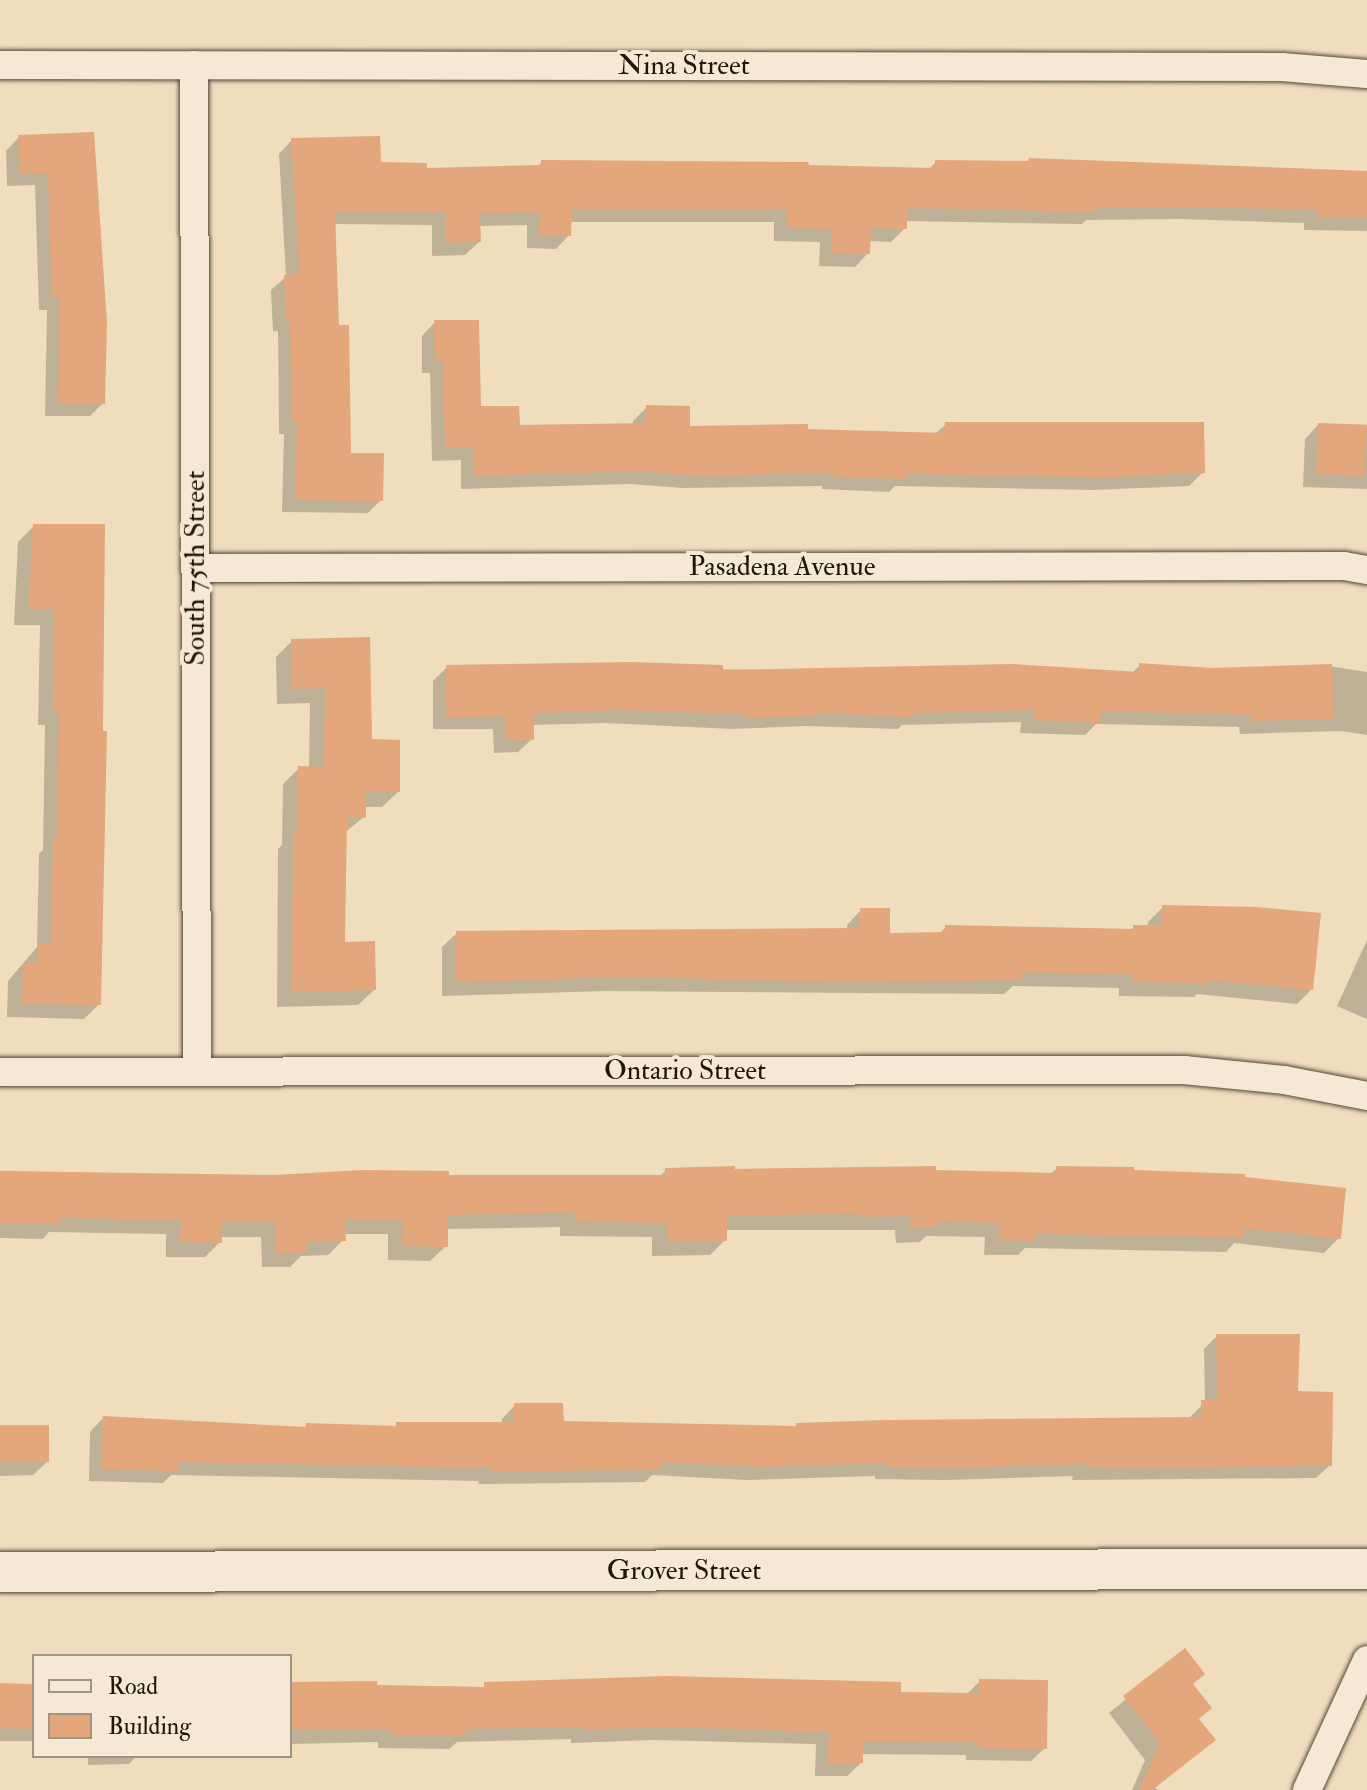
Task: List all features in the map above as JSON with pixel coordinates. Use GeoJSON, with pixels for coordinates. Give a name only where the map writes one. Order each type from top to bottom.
{"type":"FeatureCollection","features":[{"type":"Feature","properties":{"kind":"street","name":"Nina Street"},"geometry":{"type":"LineString","coordinates":[[0,65],[1282,67],[1367,74]]}},
{"type":"Feature","properties":{"kind":"street","name":"South 75th Street"},"geometry":{"type":"LineString","coordinates":[[194,65],[197,1072]]}},
{"type":"Feature","properties":{"kind":"street","name":"Pasadena Avenue"},"geometry":{"type":"LineString","coordinates":[[196,568],[1344,566],[1367,570]]}},
{"type":"Feature","properties":{"kind":"street","name":"Ontario Street"},"geometry":{"type":"LineString","coordinates":[[0,1072],[1184,1070],[1284,1080],[1367,1096]]}},
{"type":"Feature","properties":{"kind":"street","name":"Grover Street"},"geometry":{"type":"LineString","coordinates":[[0,1572],[1367,1569]]}},
{"type":"Feature","properties":{"kind":"street"},"geometry":{"type":"LineString","coordinates":[[1307,1790],[1367,1660]]}},
{"type":"Feature","properties":{"kind":"building"},"geometry":{"type":"Polygon","coordinates":[[[94,132],[107,323],[105,404],[58,403],[60,297],[52,297],[48,173],[20,174],[18,135],[94,132]]]}},
{"type":"Feature","properties":{"kind":"building"},"geometry":{"type":"Polygon","coordinates":[[[380,136],[381,162],[427,163],[427,168],[541,165],[541,160],[809,162],[808,165],[935,168],[935,160],[1028,161],[1029,158],[1367,171],[1367,218],[1317,218],[1317,210],[1194,207],[1098,208],[1098,212],[907,208],[907,229],[871,228],[870,254],[832,253],[832,229],[787,228],[787,209],[572,210],[571,236],[539,235],[540,212],[480,213],[481,242],[445,243],[445,212],[335,211],[339,325],[349,325],[351,453],[384,453],[383,501],[295,500],[297,421],[292,421],[290,318],[286,319],[284,275],[300,274],[291,138],[380,136]]]}},
{"type":"Feature","properties":{"kind":"building"},"geometry":{"type":"Polygon","coordinates":[[[434,320],[479,320],[481,406],[519,406],[520,425],[646,423],[646,405],[690,406],[690,426],[808,424],[808,429],[944,433],[945,422],[1204,422],[1205,473],[1108,477],[905,474],[905,479],[834,477],[835,473],[697,476],[644,471],[474,476],[474,447],[445,448],[443,361],[435,361],[434,320]]]}},
{"type":"Feature","properties":{"kind":"building"},"geometry":{"type":"Polygon","coordinates":[[[1318,423],[1367,425],[1365,476],[1316,474],[1318,423]]]}},
{"type":"Feature","properties":{"kind":"building"},"geometry":{"type":"Polygon","coordinates":[[[33,524],[105,524],[103,731],[107,731],[101,1005],[22,1003],[23,963],[38,964],[38,943],[51,943],[53,836],[57,836],[59,711],[53,711],[54,610],[28,610],[33,524]]]}},
{"type":"Feature","properties":{"kind":"building"},"geometry":{"type":"Polygon","coordinates":[[[370,637],[372,739],[400,740],[400,792],[366,792],[366,818],[347,817],[345,942],[375,941],[376,990],[292,992],[293,831],[297,831],[298,766],[324,767],[325,688],[292,689],[291,639],[370,637]]]}},
{"type":"Feature","properties":{"kind":"building"},"geometry":{"type":"Polygon","coordinates":[[[629,662],[723,665],[723,670],[1013,664],[1139,672],[1139,663],[1212,668],[1332,664],[1334,719],[1252,721],[1252,715],[1101,711],[1100,723],[1033,720],[1034,710],[913,713],[913,717],[820,713],[820,716],[746,717],[746,714],[619,710],[534,713],[534,740],[506,740],[506,716],[446,717],[446,665],[629,662]]]}},
{"type":"Feature","properties":{"kind":"building"},"geometry":{"type":"Polygon","coordinates":[[[1162,905],[1256,907],[1321,913],[1313,990],[1210,980],[1210,983],[1132,982],[1132,974],[1021,972],[1021,980],[847,982],[621,977],[456,982],[456,931],[860,928],[860,908],[890,908],[890,933],[945,932],[945,925],[1133,929],[1133,925],[1162,925],[1162,905]]]}},
{"type":"Feature","properties":{"kind":"building"},"geometry":{"type":"Polygon","coordinates":[[[735,1166],[735,1169],[936,1166],[936,1170],[1056,1173],[1056,1166],[1134,1167],[1134,1170],[1245,1174],[1245,1177],[1346,1188],[1341,1239],[1243,1228],[1243,1237],[1035,1234],[1035,1241],[999,1240],[999,1223],[937,1221],[937,1228],[910,1228],[910,1216],[860,1217],[860,1213],[727,1216],[727,1241],[667,1242],[666,1223],[575,1221],[575,1212],[448,1215],[448,1247],[402,1246],[403,1219],[345,1219],[346,1241],[307,1242],[307,1252],[276,1253],[275,1222],[222,1222],[222,1243],[180,1242],[181,1220],[60,1218],[60,1224],[0,1224],[0,1171],[274,1175],[362,1170],[449,1171],[449,1175],[665,1175],[665,1168],[735,1166]]]}},
{"type":"Feature","properties":{"kind":"building"},"geometry":{"type":"Polygon","coordinates":[[[1216,1334],[1300,1334],[1298,1391],[1333,1392],[1332,1466],[1085,1468],[1085,1464],[958,1468],[888,1467],[888,1463],[762,1467],[661,1462],[661,1470],[491,1471],[491,1468],[179,1462],[178,1471],[101,1469],[103,1416],[306,1427],[306,1423],[396,1426],[396,1422],[514,1422],[514,1403],[563,1403],[564,1421],[796,1426],[796,1423],[888,1420],[1201,1417],[1201,1400],[1218,1400],[1216,1334]]]}},
{"type":"Feature","properties":{"kind":"building"},"geometry":{"type":"Polygon","coordinates":[[[0,1425],[49,1425],[49,1462],[0,1462],[0,1425]]]}},
{"type":"Feature","properties":{"kind":"building"},"geometry":{"type":"Polygon","coordinates":[[[1185,1648],[1205,1674],[1193,1684],[1212,1708],[1199,1719],[1216,1740],[1152,1790],[1139,1790],[1160,1743],[1123,1696],[1185,1648]]]}},
{"type":"Feature","properties":{"kind":"building"},"geometry":{"type":"Polygon","coordinates":[[[667,1676],[901,1682],[901,1692],[979,1693],[979,1679],[1048,1680],[1047,1749],[978,1748],[978,1742],[863,1741],[863,1763],[828,1763],[829,1732],[667,1727],[584,1730],[584,1727],[465,1729],[465,1736],[391,1736],[391,1729],[292,1730],[292,1682],[377,1681],[377,1685],[484,1687],[484,1682],[667,1676]]]}},
{"type":"Feature","properties":{"kind":"building"},"geometry":{"type":"Polygon","coordinates":[[[0,1683],[32,1684],[32,1729],[0,1728],[0,1683]]]}}]}
